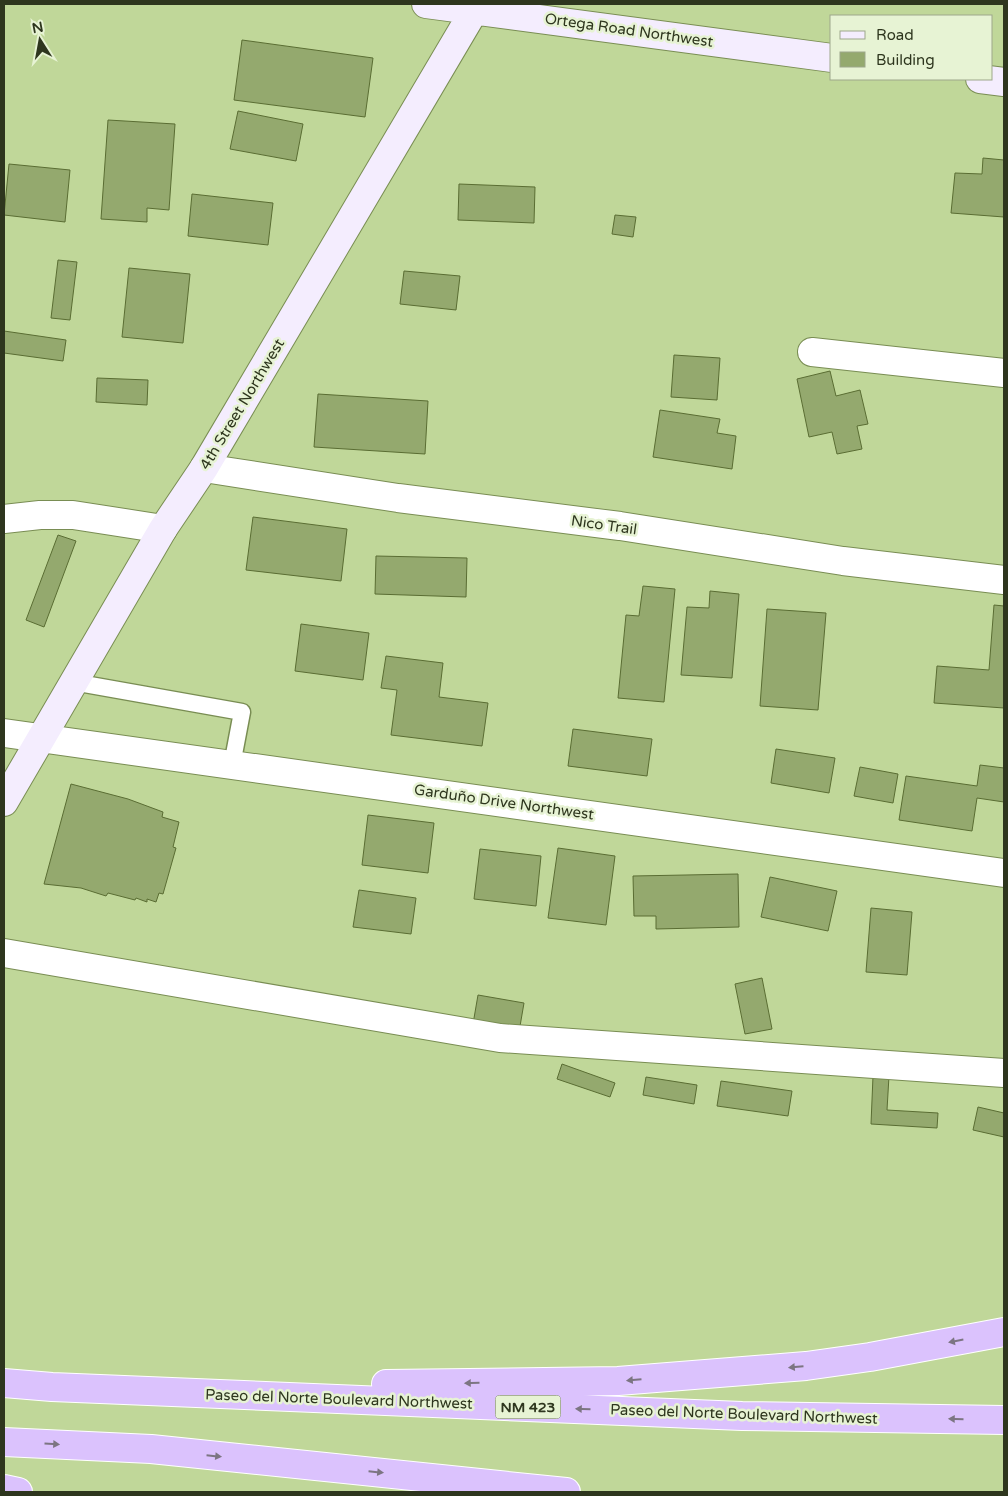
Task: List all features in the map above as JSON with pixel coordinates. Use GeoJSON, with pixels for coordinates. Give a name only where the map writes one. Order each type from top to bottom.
{"type":"FeatureCollection","features":[{"type":"Feature","properties":{"kind":"highway"},"geometry":{"type":"LineString","coordinates":[[52,1387],[618,1381],[806,1366],[870,1357],[1004,1332]]}},
{"type":"Feature","properties":{"kind":"highway","name":"Paseo del Norte Boulevard Northwest"},"geometry":{"type":"LineString","coordinates":[[4,1383],[52,1387],[742,1416],[1004,1420]]}},
{"type":"Feature","properties":{"kind":"highway"},"geometry":{"type":"LineString","coordinates":[[4,1442],[151,1449],[566,1492]]}},
{"type":"Feature","properties":{"kind":"highway"},"geometry":{"type":"LineString","coordinates":[[4,1489],[18,1492]]}},
{"type":"Feature","properties":{"kind":"main road","name":"Ortega Road Northwest"},"geometry":{"type":"LineString","coordinates":[[426,4],[476,6],[830,58]]}},
{"type":"Feature","properties":{"kind":"main road","name":"4th Street Northwest"},"geometry":{"type":"LineString","coordinates":[[4,802],[163,529],[204,468],[476,6]]}},
{"type":"Feature","properties":{"kind":"main road"},"geometry":{"type":"LineString","coordinates":[[988,80],[1004,82]]}},
{"type":"Feature","properties":{"kind":"street"},"geometry":{"type":"LineString","coordinates":[[812,352],[1004,373]]}},
{"type":"Feature","properties":{"kind":"street","name":"Nico Trail"},"geometry":{"type":"LineString","coordinates":[[204,468],[398,498],[620,526],[843,561],[1004,580]]}},
{"type":"Feature","properties":{"kind":"street"},"geometry":{"type":"LineString","coordinates":[[4,519],[40,514],[74,515],[163,529]]}},
{"type":"Feature","properties":{"kind":"street","name":"Garduño Drive Northwest"},"geometry":{"type":"LineString","coordinates":[[4,733],[1004,873]]}},
{"type":"Feature","properties":{"kind":"street"},"geometry":{"type":"LineString","coordinates":[[4,953],[500,1038],[1004,1073]]}},
{"type":"Feature","properties":{"kind":"lane"},"geometry":{"type":"LineString","coordinates":[[73,682],[242,712],[232,765]]}},
{"type":"Feature","properties":{"kind":"building"},"geometry":{"type":"Polygon","coordinates":[[[242,40],[373,58],[365,117],[234,100],[242,40]]]}},
{"type":"Feature","properties":{"kind":"building"},"geometry":{"type":"Polygon","coordinates":[[[238,111],[303,124],[296,161],[230,149],[238,111]]]}},
{"type":"Feature","properties":{"kind":"building"},"geometry":{"type":"Polygon","coordinates":[[[108,120],[175,124],[169,210],[147,208],[147,222],[101,219],[108,120]]]}},
{"type":"Feature","properties":{"kind":"building"},"geometry":{"type":"Polygon","coordinates":[[[983,158],[1004,160],[1004,217],[951,213],[955,173],[982,174],[983,158]]]}},
{"type":"Feature","properties":{"kind":"building"},"geometry":{"type":"Polygon","coordinates":[[[9,164],[70,170],[65,222],[4,215],[9,164]]]}},
{"type":"Feature","properties":{"kind":"building"},"geometry":{"type":"Polygon","coordinates":[[[459,184],[535,187],[534,223],[458,220],[459,184]]]}},
{"type":"Feature","properties":{"kind":"building"},"geometry":{"type":"Polygon","coordinates":[[[192,194],[273,203],[268,245],[188,236],[192,194]]]}},
{"type":"Feature","properties":{"kind":"building"},"geometry":{"type":"Polygon","coordinates":[[[615,215],[636,217],[633,237],[612,234],[615,215]]]}},
{"type":"Feature","properties":{"kind":"building"},"geometry":{"type":"Polygon","coordinates":[[[58,260],[77,262],[70,320],[51,318],[58,260]]]}},
{"type":"Feature","properties":{"kind":"building"},"geometry":{"type":"Polygon","coordinates":[[[129,268],[190,274],[183,343],[122,337],[129,268]]]}},
{"type":"Feature","properties":{"kind":"building"},"geometry":{"type":"Polygon","coordinates":[[[404,271],[460,276],[456,310],[400,304],[404,271]]]}},
{"type":"Feature","properties":{"kind":"building"},"geometry":{"type":"Polygon","coordinates":[[[4,331],[66,340],[63,361],[4,353],[4,331]]]}},
{"type":"Feature","properties":{"kind":"building"},"geometry":{"type":"Polygon","coordinates":[[[674,355],[720,358],[717,400],[671,397],[674,355]]]}},
{"type":"Feature","properties":{"kind":"building"},"geometry":{"type":"Polygon","coordinates":[[[830,371],[836,396],[860,390],[868,424],[857,426],[862,449],[837,454],[832,432],[809,437],[797,379],[830,371]]]}},
{"type":"Feature","properties":{"kind":"building"},"geometry":{"type":"Polygon","coordinates":[[[97,378],[148,380],[147,405],[96,402],[97,378]]]}},
{"type":"Feature","properties":{"kind":"building"},"geometry":{"type":"Polygon","coordinates":[[[318,394],[428,401],[425,454],[314,447],[318,394]]]}},
{"type":"Feature","properties":{"kind":"building"},"geometry":{"type":"Polygon","coordinates":[[[660,410],[720,419],[717,433],[736,436],[732,469],[653,457],[660,410]]]}},
{"type":"Feature","properties":{"kind":"building"},"geometry":{"type":"Polygon","coordinates":[[[253,517],[347,529],[341,581],[246,570],[253,517]]]}},
{"type":"Feature","properties":{"kind":"building"},"geometry":{"type":"Polygon","coordinates":[[[58,535],[76,541],[44,627],[26,620],[58,535]]]}},
{"type":"Feature","properties":{"kind":"building"},"geometry":{"type":"Polygon","coordinates":[[[376,556],[467,558],[466,597],[375,594],[376,556]]]}},
{"type":"Feature","properties":{"kind":"building"},"geometry":{"type":"Polygon","coordinates":[[[643,586],[675,589],[664,702],[618,698],[626,615],[639,616],[643,586]]]}},
{"type":"Feature","properties":{"kind":"building"},"geometry":{"type":"Polygon","coordinates":[[[710,591],[739,594],[732,678],[681,675],[687,607],[709,608],[710,591]]]}},
{"type":"Feature","properties":{"kind":"building"},"geometry":{"type":"Polygon","coordinates":[[[994,605],[1004,606],[1004,708],[934,703],[937,666],[989,670],[994,605]]]}},
{"type":"Feature","properties":{"kind":"building"},"geometry":{"type":"Polygon","coordinates":[[[767,609],[826,613],[818,710],[760,706],[767,609]]]}},
{"type":"Feature","properties":{"kind":"building"},"geometry":{"type":"Polygon","coordinates":[[[301,624],[369,633],[363,680],[295,671],[301,624]]]}},
{"type":"Feature","properties":{"kind":"building"},"geometry":{"type":"Polygon","coordinates":[[[386,656],[443,663],[439,697],[488,703],[482,746],[391,735],[397,690],[381,688],[386,656]]]}},
{"type":"Feature","properties":{"kind":"building"},"geometry":{"type":"Polygon","coordinates":[[[573,729],[652,739],[647,776],[568,766],[573,729]]]}},
{"type":"Feature","properties":{"kind":"building"},"geometry":{"type":"Polygon","coordinates":[[[776,749],[835,758],[829,793],[771,783],[776,749]]]}},
{"type":"Feature","properties":{"kind":"building"},"geometry":{"type":"Polygon","coordinates":[[[980,765],[1004,768],[1004,802],[977,798],[972,831],[899,820],[906,776],[977,786],[980,765]]]}},
{"type":"Feature","properties":{"kind":"building"},"geometry":{"type":"Polygon","coordinates":[[[860,767],[898,774],[893,803],[854,796],[860,767]]]}},
{"type":"Feature","properties":{"kind":"building"},"geometry":{"type":"Polygon","coordinates":[[[71,784],[128,799],[163,812],[162,817],[179,822],[173,847],[176,848],[163,894],[159,893],[156,902],[147,899],[147,902],[136,898],[135,900],[108,893],[106,896],[81,888],[44,884],[71,784]]]}},
{"type":"Feature","properties":{"kind":"building"},"geometry":{"type":"Polygon","coordinates":[[[368,815],[434,823],[428,873],[362,865],[368,815]]]}},
{"type":"Feature","properties":{"kind":"building"},"geometry":{"type":"Polygon","coordinates":[[[558,848],[615,856],[606,925],[548,918],[558,848]]]}},
{"type":"Feature","properties":{"kind":"building"},"geometry":{"type":"Polygon","coordinates":[[[480,849],[541,856],[536,906],[474,899],[480,849]]]}},
{"type":"Feature","properties":{"kind":"building"},"geometry":{"type":"Polygon","coordinates":[[[738,874],[739,927],[656,929],[656,916],[634,916],[633,876],[738,874]]]}},
{"type":"Feature","properties":{"kind":"building"},"geometry":{"type":"Polygon","coordinates":[[[770,877],[837,891],[828,931],[761,917],[770,877]]]}},
{"type":"Feature","properties":{"kind":"building"},"geometry":{"type":"Polygon","coordinates":[[[359,890],[416,898],[411,934],[353,927],[359,890]]]}},
{"type":"Feature","properties":{"kind":"building"},"geometry":{"type":"Polygon","coordinates":[[[871,908],[912,912],[907,975],[866,972],[871,908]]]}},
{"type":"Feature","properties":{"kind":"building"},"geometry":{"type":"Polygon","coordinates":[[[762,978],[772,1029],[745,1034],[735,984],[762,978]]]}},
{"type":"Feature","properties":{"kind":"building"},"geometry":{"type":"Polygon","coordinates":[[[478,995],[524,1003],[519,1032],[473,1024],[478,995]]]}},
{"type":"Feature","properties":{"kind":"building"},"geometry":{"type":"Polygon","coordinates":[[[562,1064],[615,1083],[610,1097],[557,1079],[562,1064]]]}},
{"type":"Feature","properties":{"kind":"building"},"geometry":{"type":"Polygon","coordinates":[[[873,1076],[889,1076],[887,1110],[938,1113],[937,1128],[871,1124],[873,1076]]]}},
{"type":"Feature","properties":{"kind":"building"},"geometry":{"type":"Polygon","coordinates":[[[646,1077],[697,1085],[694,1104],[643,1095],[646,1077]]]}},
{"type":"Feature","properties":{"kind":"building"},"geometry":{"type":"Polygon","coordinates":[[[721,1081],[792,1091],[788,1116],[717,1106],[721,1081]]]}},
{"type":"Feature","properties":{"kind":"building"},"geometry":{"type":"Polygon","coordinates":[[[978,1107],[1004,1113],[1004,1137],[973,1130],[978,1107]]]}}]}
